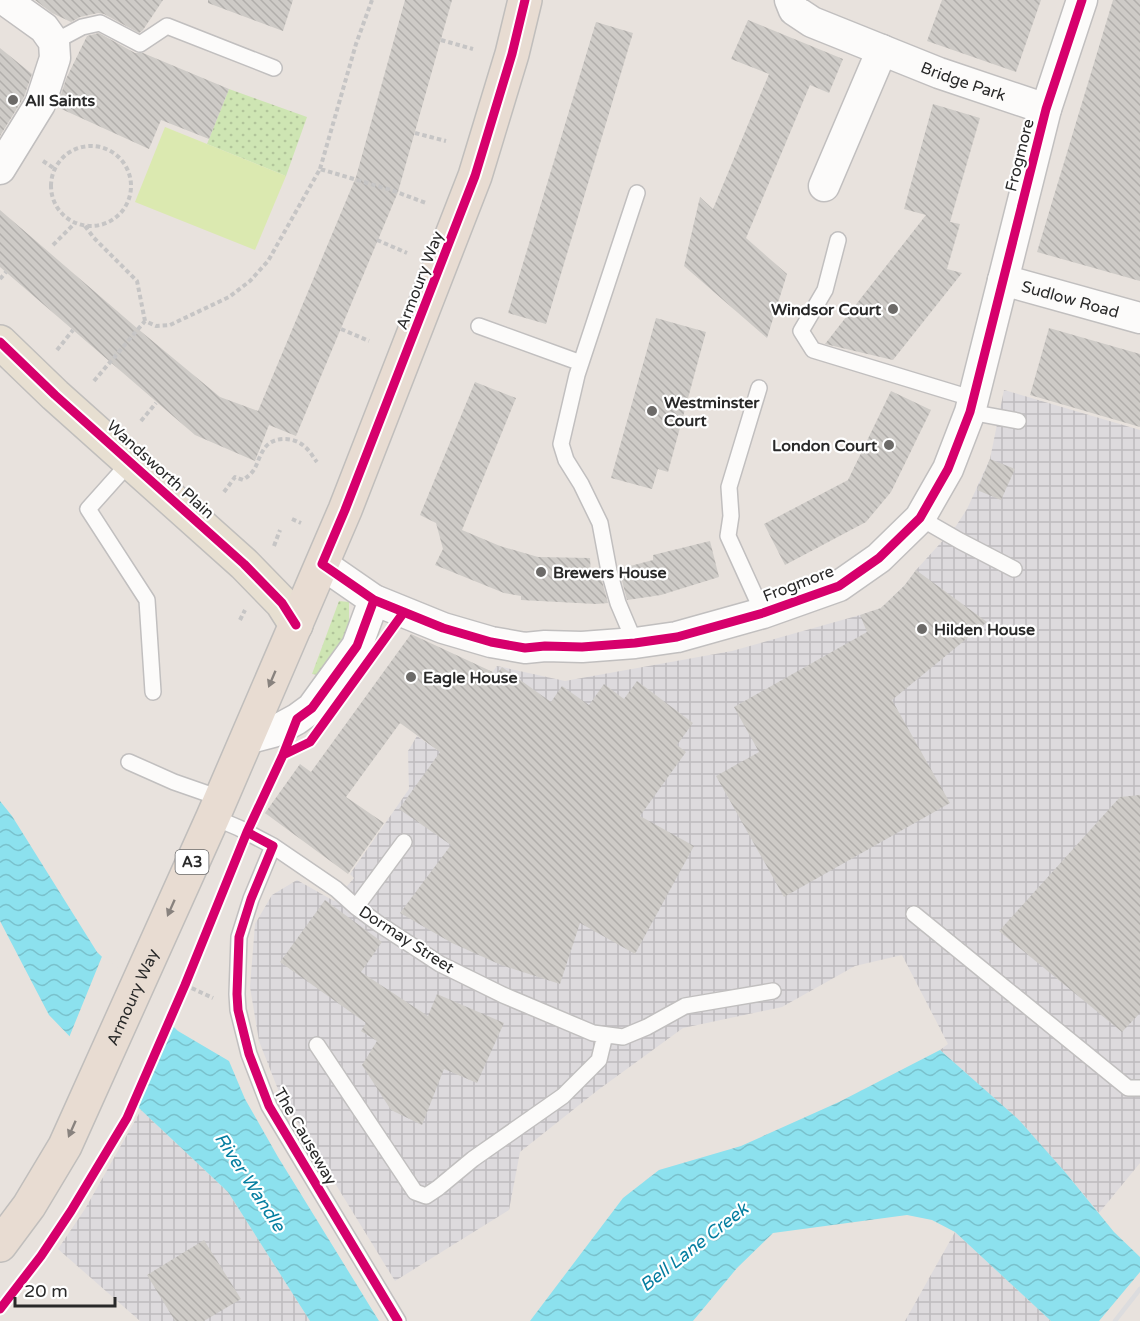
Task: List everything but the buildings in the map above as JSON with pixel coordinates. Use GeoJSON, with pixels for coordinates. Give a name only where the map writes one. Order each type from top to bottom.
{"type":"FeatureCollection","features":[{"type":"Feature","properties":{"kind":"highway","name":"Armoury Way"},"geometry":{"type":"LineString","coordinates":[[0,1245],[29,1206],[65,1146],[216,808],[345,510],[475,176],[512,54],[525,0]]}},
{"type":"Feature","properties":{"kind":"main road","name":"Wandsworth Plain"},"geometry":{"type":"LineString","coordinates":[[0,342],[55,395],[252,571],[282,603],[296,625]]}},
{"type":"Feature","properties":{"kind":"street"},"geometry":{"type":"LineString","coordinates":[[0,169],[40,104],[55,58],[54,42],[44,28],[5,0]]}},
{"type":"Feature","properties":{"kind":"street","name":"Bridge Park"},"geometry":{"type":"LineString","coordinates":[[790,0],[794,10],[812,22],[939,73],[1046,109]]}},
{"type":"Feature","properties":{"kind":"street","name":"Frogmore"},"geometry":{"type":"LineString","coordinates":[[322,564],[374,600],[443,628],[491,642],[525,648],[635,644],[677,637],[764,613],[839,586],[879,558],[920,518],[948,470],[972,405],[1046,109],[1082,0]]}},
{"type":"Feature","properties":{"kind":"street"},"geometry":{"type":"LineString","coordinates":[[824,186],[882,50]]}},
{"type":"Feature","properties":{"kind":"street","name":"Sudlow Road"},"geometry":{"type":"LineString","coordinates":[[1003,280],[1140,318]]}},
{"type":"Feature","properties":{"kind":"street"},"geometry":{"type":"LineString","coordinates":[[246,739],[273,732],[312,708],[357,646],[374,600]]}},
{"type":"Feature","properties":{"kind":"lane"},"geometry":{"type":"LineString","coordinates":[[54,42],[82,27],[100,23],[140,44],[167,26],[274,68]]}},
{"type":"Feature","properties":{"kind":"lane"},"geometry":{"type":"LineString","coordinates":[[635,644],[618,603],[600,524],[581,484],[566,460],[561,444],[577,375],[637,193]]}},
{"type":"Feature","properties":{"kind":"lane"},"geometry":{"type":"LineString","coordinates":[[838,240],[825,290],[801,332],[813,350],[1018,421]]}},
{"type":"Feature","properties":{"kind":"lane"},"geometry":{"type":"LineString","coordinates":[[479,326],[581,363]]}},
{"type":"Feature","properties":{"kind":"lane"},"geometry":{"type":"LineString","coordinates":[[759,388],[729,487],[731,516],[728,536],[764,613]]}},
{"type":"Feature","properties":{"kind":"lane"},"geometry":{"type":"LineString","coordinates":[[130,462],[88,509],[147,600],[153,692]]}},
{"type":"Feature","properties":{"kind":"lane"},"geometry":{"type":"LineString","coordinates":[[920,518],[1014,569]]}},
{"type":"Feature","properties":{"kind":"lane","name":"Dormay Street"},"geometry":{"type":"LineString","coordinates":[[129,762],[174,782],[216,808],[239,828],[273,846],[336,889],[379,924],[440,964],[503,995],[593,1033],[623,1037],[685,1006],[773,991]]}},
{"type":"Feature","properties":{"kind":"lane"},"geometry":{"type":"LineString","coordinates":[[356,907],[404,842]]}},
{"type":"Feature","properties":{"kind":"lane","name":"The Causeway"},"geometry":{"type":"LineString","coordinates":[[273,846],[251,899],[239,938],[238,1010],[249,1053],[268,1106],[398,1321]]}},
{"type":"Feature","properties":{"kind":"lane"},"geometry":{"type":"LineString","coordinates":[[914,914],[1128,1088],[1140,1088]]}},
{"type":"Feature","properties":{"kind":"lane"},"geometry":{"type":"LineString","coordinates":[[317,1045],[415,1192],[426,1196],[472,1159],[563,1096],[599,1060],[605,1035]]}},
{"type":"Feature","properties":{"kind":"path"},"geometry":{"type":"LineString","coordinates":[[145,321],[156,326],[170,325],[229,297],[250,281],[268,261],[320,169],[356,44],[372,0]]}},
{"type":"Feature","properties":{"kind":"path"},"geometry":{"type":"LineString","coordinates":[[441,40],[473,49]]}},
{"type":"Feature","properties":{"kind":"path"},"geometry":{"type":"LineString","coordinates":[[415,134],[446,141]]}},
{"type":"Feature","properties":{"kind":"path"},"geometry":{"type":"LineString","coordinates":[[96,146],[109,150],[119,156],[127,167],[131,179],[128,204],[110,222],[98,226],[75,223],[64,216],[56,206],[51,182],[55,169],[72,151],[96,146]]}},
{"type":"Feature","properties":{"kind":"path"},"geometry":{"type":"LineString","coordinates":[[47,164],[55,169]]}},
{"type":"Feature","properties":{"kind":"path"},"geometry":{"type":"LineString","coordinates":[[320,169],[392,190],[426,203]]}},
{"type":"Feature","properties":{"kind":"path"},"geometry":{"type":"LineString","coordinates":[[53,245],[75,223]]}},
{"type":"Feature","properties":{"kind":"path"},"geometry":{"type":"LineString","coordinates":[[85,226],[136,281],[145,321]]}},
{"type":"Feature","properties":{"kind":"path"},"geometry":{"type":"LineString","coordinates":[[377,240],[407,253]]}},
{"type":"Feature","properties":{"kind":"path"},"geometry":{"type":"LineString","coordinates":[[0,279],[6,272]]}},
{"type":"Feature","properties":{"kind":"path"},"geometry":{"type":"LineString","coordinates":[[94,381],[145,321]]}},
{"type":"Feature","properties":{"kind":"path"},"geometry":{"type":"LineString","coordinates":[[341,329],[369,340]]}},
{"type":"Feature","properties":{"kind":"path"},"geometry":{"type":"LineString","coordinates":[[57,350],[73,330]]}},
{"type":"Feature","properties":{"kind":"path"},"geometry":{"type":"LineString","coordinates":[[141,421],[156,403]]}},
{"type":"Feature","properties":{"kind":"path"},"geometry":{"type":"LineString","coordinates":[[224,492],[235,477],[243,480],[252,474],[264,449],[273,440],[296,441],[306,447],[317,462]]}},
{"type":"Feature","properties":{"kind":"path"},"geometry":{"type":"LineString","coordinates":[[292,519],[301,523]]}},
{"type":"Feature","properties":{"kind":"path"},"geometry":{"type":"LineString","coordinates":[[271,553],[280,530]]}},
{"type":"Feature","properties":{"kind":"path"},"geometry":{"type":"LineString","coordinates":[[181,994],[190,974]]}},
{"type":"Feature","properties":{"kind":"shaded area"},"geometry":{"type":"Polygon","coordinates":[[[1004,390],[1140,430],[1140,1163],[1099,1213],[1019,1120],[940,1050],[948,1044],[902,955],[855,966],[782,1007],[683,1028],[598,1090],[520,1152],[509,1210],[395,1281],[279,1092],[259,1041],[250,987],[255,924],[272,895],[297,880],[334,901],[354,878],[350,874],[409,789],[408,751],[417,736],[437,750],[497,666],[565,681],[732,651],[881,608],[905,585],[956,526],[967,509],[990,459],[1004,390]]]}},
{"type":"Feature","properties":{"kind":"shaded area"},"geometry":{"type":"Polygon","coordinates":[[[141,1110],[228,1192],[310,1321],[140,1321],[58,1249],[85,1209],[141,1110]]]}},
{"type":"Feature","properties":{"kind":"shaded area"},"geometry":{"type":"Polygon","coordinates":[[[955,1232],[1051,1321],[905,1321],[955,1232]]]}},
{"type":"Feature","properties":{"kind":"green space"},"geometry":{"type":"Polygon","coordinates":[[[229,89],[307,117],[286,176],[207,144],[229,89]]]}},
{"type":"Feature","properties":{"kind":"green space"},"geometry":{"type":"Polygon","coordinates":[[[165,127],[286,176],[255,250],[135,202],[165,127]]]}},
{"type":"Feature","properties":{"kind":"green space"},"geometry":{"type":"Polygon","coordinates":[[[339,601],[349,602],[349,636],[320,675],[312,674],[339,601]]]}},
{"type":"Feature","properties":{"kind":"water","name":"River Wandle"},"geometry":{"type":"Polygon","coordinates":[[[0,801],[12,816],[97,952],[178,1031],[229,1061],[245,1099],[278,1157],[379,1321],[310,1321],[228,1192],[141,1110],[49,1015],[0,921],[0,801]]]}},
{"type":"Feature","properties":{"kind":"water","name":"Bell Lane Creek"},"geometry":{"type":"Polygon","coordinates":[[[940,1050],[1019,1120],[1114,1232],[1140,1257],[1140,1321],[1051,1321],[955,1232],[932,1220],[907,1215],[773,1233],[737,1268],[693,1321],[530,1321],[623,1198],[659,1170],[741,1146],[839,1102],[940,1050]]]}},
{"type":"Feature","properties":{"kind":"pier"},"geometry":{"type":"Polygon","coordinates":[[[103,954],[175,1023],[135,1108],[68,1040],[103,954]]]}},
{"type":"Feature","properties":{"kind":"pier"},"geometry":{"type":"Polygon","coordinates":[[[1140,1272],[1140,1321],[1099,1321],[1140,1272]]]}},
{"type":"Feature","properties":{"kind":"railway"},"geometry":{"type":"LineString","coordinates":[[1115,1321],[1140,1289]]}},
{"type":"Feature","properties":{"kind":"cycle path"},"geometry":{"type":"LineString","coordinates":[[525,0],[512,54],[475,176],[322,564],[374,600],[443,628],[491,642],[525,648],[582,647],[677,637],[763,613],[839,586],[879,558],[920,518],[948,469],[970,412],[1046,109],[1082,0]]}},
{"type":"Feature","properties":{"kind":"cycle path"},"geometry":{"type":"LineString","coordinates":[[0,342],[55,395],[244,564],[282,603],[296,625]]}},
{"type":"Feature","properties":{"kind":"cycle path"},"geometry":{"type":"LineString","coordinates":[[0,1309],[41,1256],[71,1211],[127,1118],[297,719],[312,708],[357,646],[374,600]]}},
{"type":"Feature","properties":{"kind":"cycle path"},"geometry":{"type":"LineString","coordinates":[[283,755],[310,742],[404,612]]}},
{"type":"Feature","properties":{"kind":"cycle path"},"geometry":{"type":"LineString","coordinates":[[247,832],[273,846],[251,899],[239,937],[238,1010],[249,1054],[269,1106],[398,1321]]}},
{"type":"Feature","properties":{"kind":"place","name":"All Saints"},"geometry":{"type":"Point","coordinates":[13,100]}},
{"type":"Feature","properties":{"kind":"place","name":"Windsor Court"},"geometry":{"type":"Point","coordinates":[893,309]}},
{"type":"Feature","properties":{"kind":"place","name":"Westminster Court"},"geometry":{"type":"Point","coordinates":[652,411]}},
{"type":"Feature","properties":{"kind":"place","name":"London Court"},"geometry":{"type":"Point","coordinates":[889,445]}},
{"type":"Feature","properties":{"kind":"place","name":"Brewers House"},"geometry":{"type":"Point","coordinates":[541,572]}},
{"type":"Feature","properties":{"kind":"place","name":"Hilden House"},"geometry":{"type":"Point","coordinates":[922,629]}},
{"type":"Feature","properties":{"kind":"place","name":"Eagle House"},"geometry":{"type":"Point","coordinates":[411,677]}}]}
